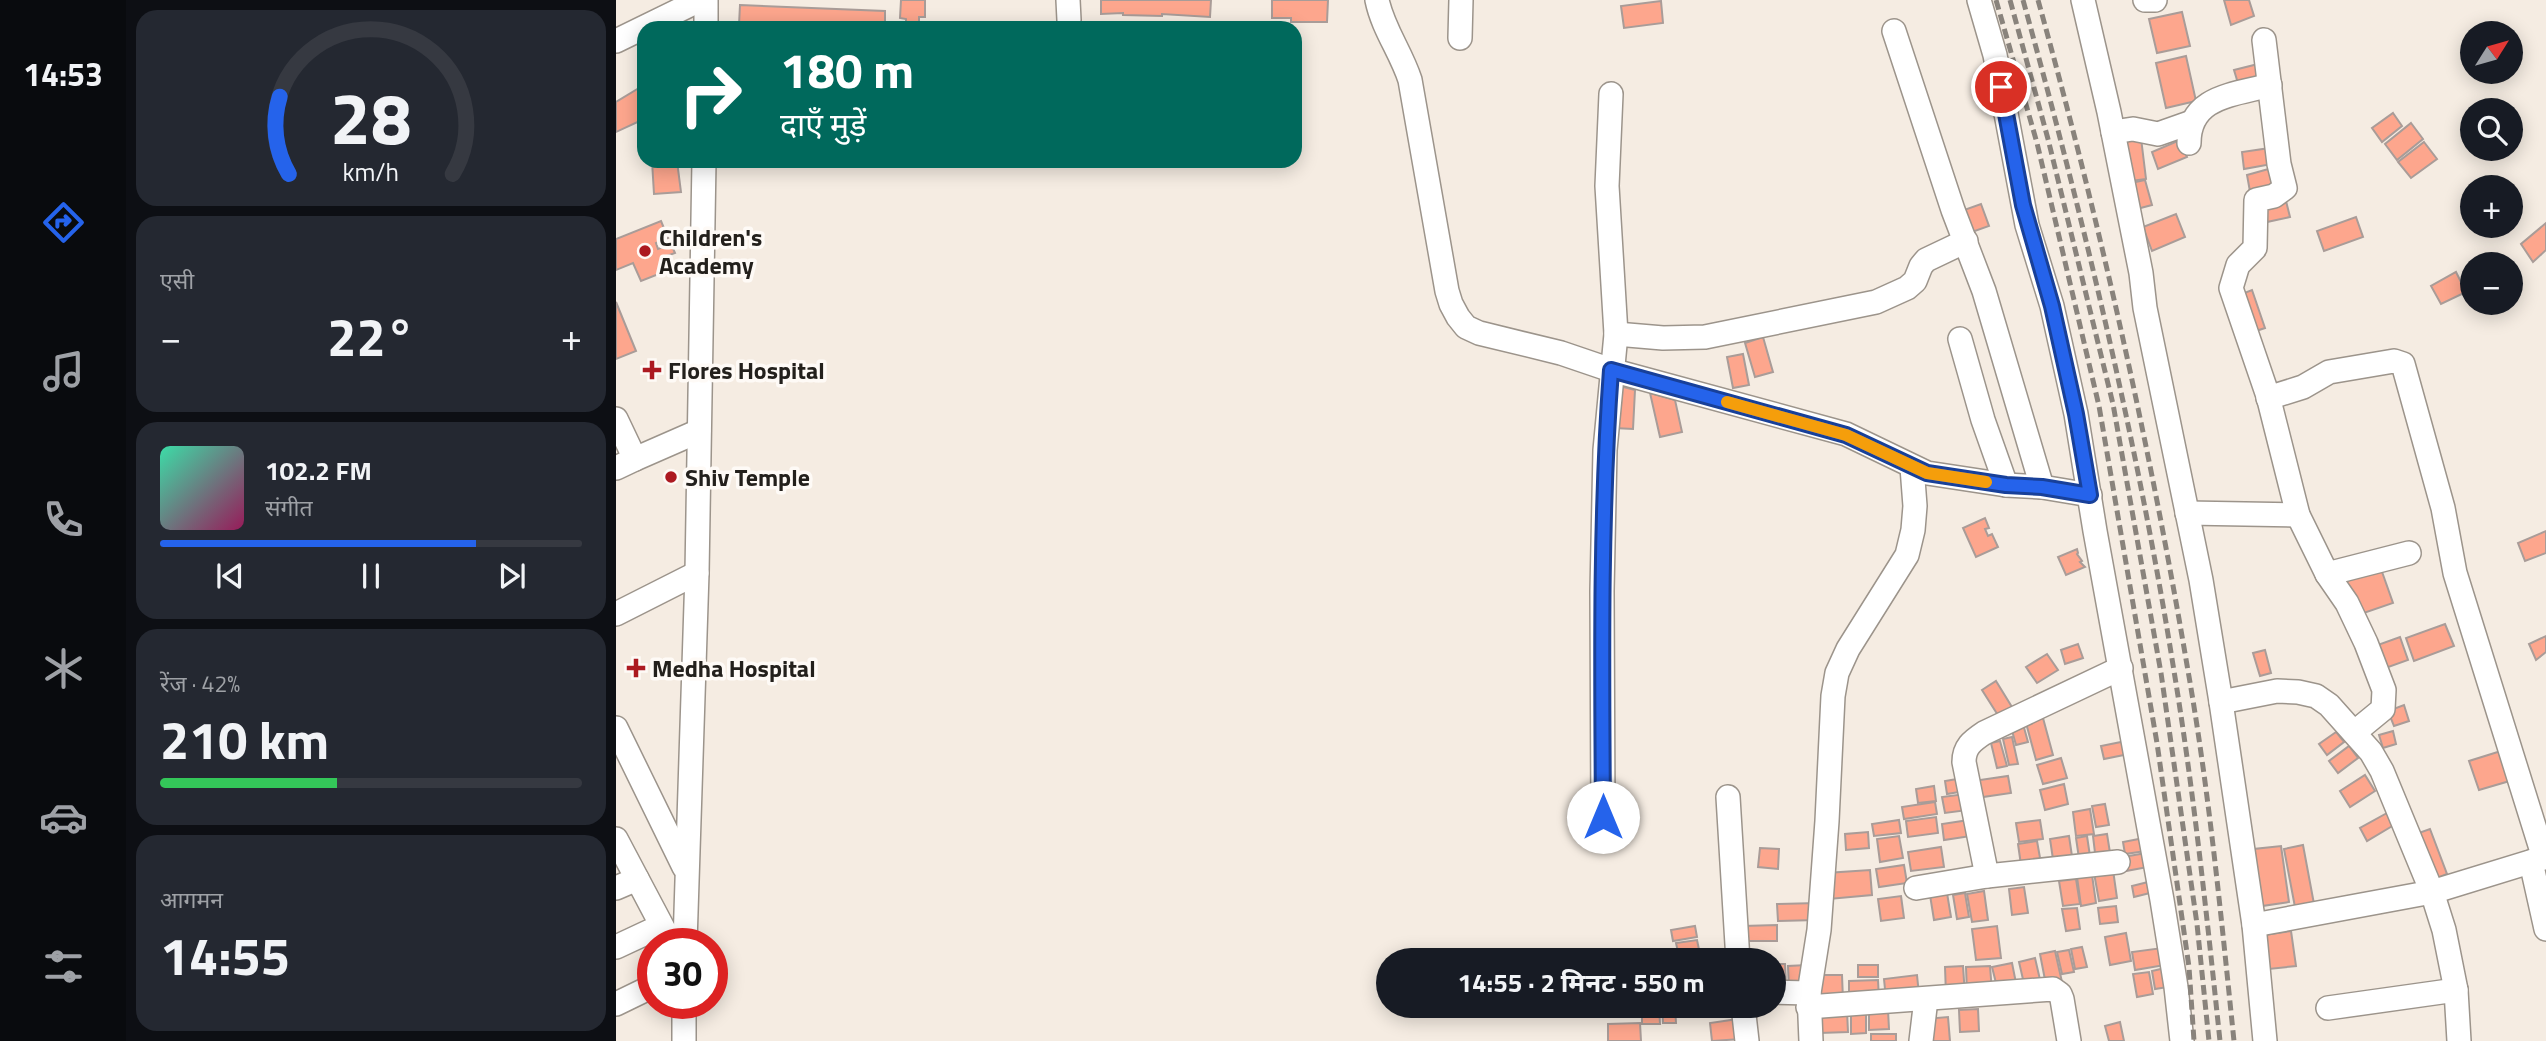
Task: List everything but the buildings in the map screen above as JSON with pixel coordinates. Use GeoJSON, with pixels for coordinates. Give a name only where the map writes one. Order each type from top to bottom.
{"type":"FeatureCollection","features":[{"type":"Feature","properties":{"kind":"street"},"geometry":{"type":"LineString","coordinates":[[657,21],[700,0]]}},
{"type":"Feature","properties":{"kind":"street"},"geometry":{"type":"LineString","coordinates":[[706,0],[706,21]]}},
{"type":"Feature","properties":{"kind":"street"},"geometry":{"type":"LineString","coordinates":[[1377,0],[1385,29],[1410,80],[1447,291],[1451,304],[1466,327],[1479,333],[1561,352],[1611,370],[1846,435],[1927,473],[2090,495]]}},
{"type":"Feature","properties":{"kind":"street"},"geometry":{"type":"LineString","coordinates":[[1460,38],[1461,0]]}},
{"type":"Feature","properties":{"kind":"street"},"geometry":{"type":"LineString","coordinates":[[1979,0],[1995,55],[2027,225],[2052,306],[2090,495],[2176,988],[2182,1041]]}},
{"type":"Feature","properties":{"kind":"street"},"geometry":{"type":"LineString","coordinates":[[2083,0],[2141,273],[2145,308],[2187,513],[2221,702],[2254,925],[2265,1041]]}},
{"type":"Feature","properties":{"kind":"street"},"geometry":{"type":"LineString","coordinates":[[2145,0],[2155,0]]}},
{"type":"Feature","properties":{"kind":"street"},"geometry":{"type":"LineString","coordinates":[[616,41],[637,31]]}},
{"type":"Feature","properties":{"kind":"street"},"geometry":{"type":"LineString","coordinates":[[1894,31],[1953,210],[1984,291],[2042,487]]}},
{"type":"Feature","properties":{"kind":"street"},"geometry":{"type":"LineString","coordinates":[[2264,40],[2279,164],[2285,188],[2274,196],[2256,200],[2255,248],[2238,265],[2231,288],[2268,398],[2298,515],[2327,574],[2347,603],[2384,690],[2383,709],[2355,732]]}},
{"type":"Feature","properties":{"kind":"street"},"geometry":{"type":"LineString","coordinates":[[2113,132],[2133,129],[2158,134],[2191,132],[2209,102],[2270,85]]}},
{"type":"Feature","properties":{"kind":"street"},"geometry":{"type":"LineString","coordinates":[[1603,817],[1602,579],[1605,450],[1616,334],[1607,197],[1611,94]]}},
{"type":"Feature","properties":{"kind":"street"},"geometry":{"type":"LineString","coordinates":[[685,928],[697,583],[704,168]]}},
{"type":"Feature","properties":{"kind":"street"},"geometry":{"type":"LineString","coordinates":[[1616,334],[1663,338],[1705,337],[1876,302],[1907,288],[1915,281],[1926,260],[1966,241]]}},
{"type":"Feature","properties":{"kind":"street"},"geometry":{"type":"LineString","coordinates":[[1960,339],[1983,420],[2006,485]]}},
{"type":"Feature","properties":{"kind":"street"},"geometry":{"type":"LineString","coordinates":[[2268,398],[2303,387],[2329,372],[2394,360],[2403,364],[2443,508],[2455,573],[2540,859],[2546,929]]}},
{"type":"Feature","properties":{"kind":"street"},"geometry":{"type":"LineString","coordinates":[[616,419],[626,464],[699,431]]}},
{"type":"Feature","properties":{"kind":"street"},"geometry":{"type":"LineString","coordinates":[[1811,1041],[1809,1000],[1819,930],[1833,695],[1848,649],[1907,555],[1915,506],[1912,467]]}},
{"type":"Feature","properties":{"kind":"street"},"geometry":{"type":"LineString","coordinates":[[2187,513],[2298,515]]}},
{"type":"Feature","properties":{"kind":"street"},"geometry":{"type":"LineString","coordinates":[[2327,574],[2409,552]]}},
{"type":"Feature","properties":{"kind":"street"},"geometry":{"type":"LineString","coordinates":[[616,614],[697,583]]}},
{"type":"Feature","properties":{"kind":"street"},"geometry":{"type":"LineString","coordinates":[[616,629],[697,583]]}},
{"type":"Feature","properties":{"kind":"street"},"geometry":{"type":"LineString","coordinates":[[1987,876],[1964,762],[1964,752],[1968,744],[1984,733],[2120,668]]}},
{"type":"Feature","properties":{"kind":"street"},"geometry":{"type":"LineString","coordinates":[[2221,702],[2277,691],[2316,696],[2329,705],[2371,752],[2382,771],[2432,892],[2444,930],[2456,990],[2459,1041]]}},
{"type":"Feature","properties":{"kind":"street"},"geometry":{"type":"LineString","coordinates":[[616,728],[686,872]]}},
{"type":"Feature","properties":{"kind":"street"},"geometry":{"type":"LineString","coordinates":[[1728,797],[1737,948]]}},
{"type":"Feature","properties":{"kind":"street"},"geometry":{"type":"LineString","coordinates":[[616,839],[626,883],[661,928]]}},
{"type":"Feature","properties":{"kind":"street"},"geometry":{"type":"LineString","coordinates":[[2254,925],[2432,892],[2540,859]]}},
{"type":"Feature","properties":{"kind":"street"},"geometry":{"type":"LineString","coordinates":[[1916,888],[1987,876],[2118,862]]}},
{"type":"Feature","properties":{"kind":"street"},"geometry":{"type":"LineString","coordinates":[[616,947],[637,942]]}},
{"type":"Feature","properties":{"kind":"street"},"geometry":{"type":"LineString","coordinates":[[1786,995],[1809,1000],[1926,999],[2053,989],[2062,999],[2068,1041]]}},
{"type":"Feature","properties":{"kind":"street"},"geometry":{"type":"LineString","coordinates":[[2328,1008],[2456,990]]}},
{"type":"Feature","properties":{"kind":"street"},"geometry":{"type":"LineString","coordinates":[[616,1004],[637,994]]}},
{"type":"Feature","properties":{"kind":"street"},"geometry":{"type":"LineString","coordinates":[[1921,1041],[1926,999]]}},
{"type":"Feature","properties":{"kind":"street"},"geometry":{"type":"LineString","coordinates":[[1744,1018],[1747,1041]]}},
{"type":"Feature","properties":{"kind":"street"},"geometry":{"type":"LineString","coordinates":[[678,1039],[681,1019]]}},
{"type":"Feature","properties":{"kind":"railway"},"geometry":{"type":"LineString","coordinates":[[1996,0],[2037,143],[2099,406],[2157,743],[2189,967],[2194,1041]]}},
{"type":"Feature","properties":{"kind":"railway"},"geometry":{"type":"LineString","coordinates":[[2010,0],[2048,139],[2113,404],[2161,673],[2197,924],[2209,1041]]}},
{"type":"Feature","properties":{"kind":"railway"},"geometry":{"type":"LineString","coordinates":[[2023,0],[2108,333],[2160,586],[2188,763],[2220,1041]]}},
{"type":"Feature","properties":{"kind":"railway"},"geometry":{"type":"LineString","coordinates":[[2038,0],[2102,248],[2172,581],[2202,758],[2234,1041]]}},
{"type":"Feature","properties":{"kind":"slow traffic"},"geometry":{"type":"LineString","coordinates":[[1727,402],[1846,435],[1927,473],[1986,482]]}},
{"type":"Feature","properties":{"kind":"place","name":"Children's Academy"},"geometry":{"type":"Point","coordinates":[645,251]}},
{"type":"Feature","properties":{"kind":"place","name":"Flores Hospital"},"geometry":{"type":"Point","coordinates":[652,370]}},
{"type":"Feature","properties":{"kind":"place","name":"Shiv Temple"},"geometry":{"type":"Point","coordinates":[671,477]}},
{"type":"Feature","properties":{"kind":"place","name":"Medha Hospital"},"geometry":{"type":"Point","coordinates":[636,668]}},
{"type":"Feature","properties":{"kind":"route"},"geometry":{"type":"LineString","coordinates":[[1603,817],[1602,592],[1605,450],[1611,370],[1846,435],[1927,473],[2090,495],[2076,414],[2052,306],[2027,225],[2001,87]]}}]}
